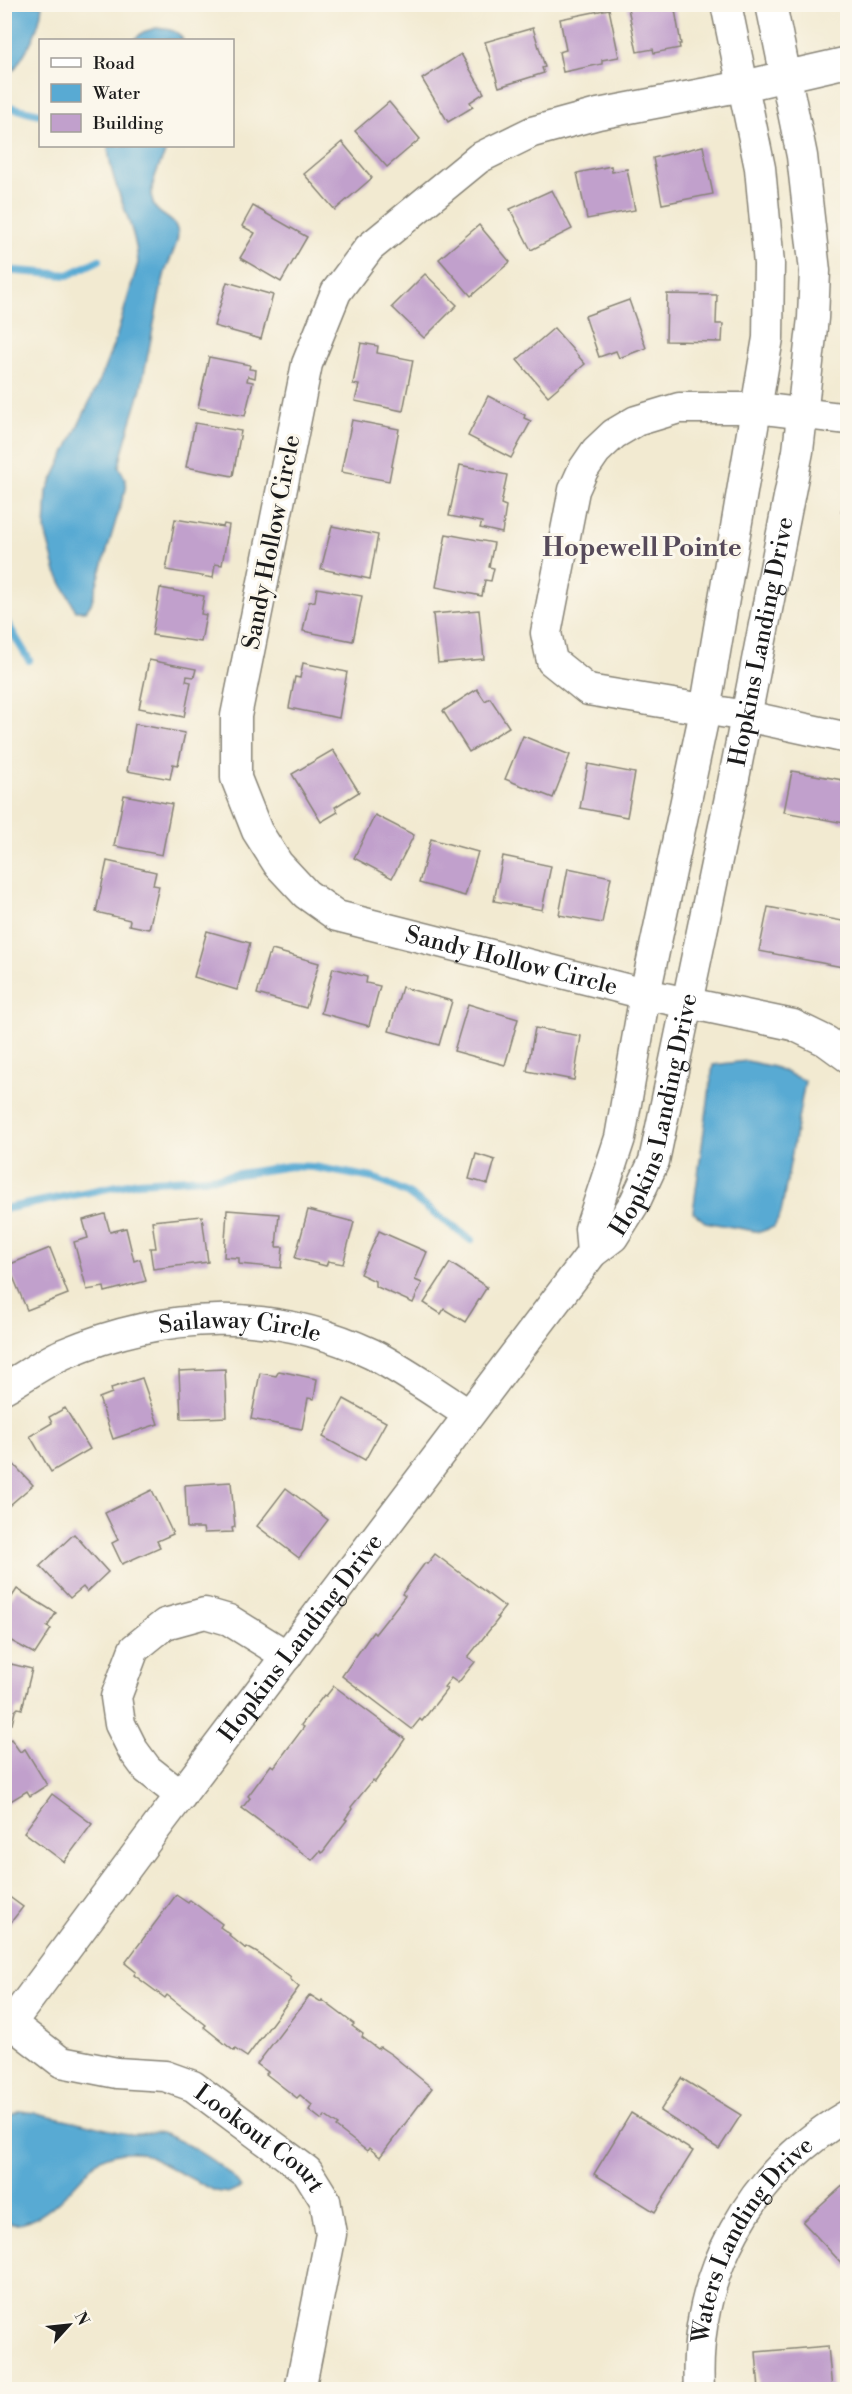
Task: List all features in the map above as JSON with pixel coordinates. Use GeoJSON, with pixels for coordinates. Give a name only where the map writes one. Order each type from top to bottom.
{"type":"FeatureCollection","features":[{"type":"Feature","properties":{"kind":"street","name":"Hopkins Landing Drive"},"geometry":{"type":"LineString","coordinates":[[592,1253],[590,1229],[620,1138],[645,994],[705,711],[768,338],[769,264],[760,168],[726,4]]}},
{"type":"Feature","properties":{"kind":"street","name":"Hopkins Landing Drive"},"geometry":{"type":"LineString","coordinates":[[8,2020],[181,1796],[592,1253],[613,1237],[635,1202],[654,1161],[746,716],[804,412],[815,271],[802,156],[771,4]]}},
{"type":"Feature","properties":{"kind":"street","name":"Sandy Hollow Circle"},"geometry":{"type":"LineString","coordinates":[[645,994],[338,916],[306,894],[278,864],[257,831],[236,778],[236,716],[307,364],[336,292],[369,249],[480,158],[532,132],[598,114],[743,86],[848,62]]}},
{"type":"Feature","properties":{"kind":"street"},"geometry":{"type":"LineString","coordinates":[[848,419],[757,408],[679,408],[636,421],[614,434],[596,451],[583,470],[574,490],[546,633],[552,661],[588,690],[746,716],[848,738]]}},
{"type":"Feature","properties":{"kind":"street"},"geometry":{"type":"LineString","coordinates":[[645,994],[793,1025],[826,1041],[848,1057]]}},
{"type":"Feature","properties":{"kind":"street","name":"Sailaway Circle"},"geometry":{"type":"LineString","coordinates":[[4,1388],[62,1354],[118,1334],[191,1319],[255,1320],[314,1331],[372,1354],[468,1414]]}},
{"type":"Feature","properties":{"kind":"street"},"geometry":{"type":"LineString","coordinates":[[181,1796],[147,1769],[133,1750],[120,1724],[116,1697],[134,1649],[165,1624],[205,1613],[230,1620],[287,1656]]}},
{"type":"Feature","properties":{"kind":"street","name":"Lookout Court"},"geometry":{"type":"LineString","coordinates":[[8,2020],[61,2062],[117,2073],[165,2076],[193,2086],[307,2171],[325,2200],[331,2234],[300,2390]]}},
{"type":"Feature","properties":{"kind":"street","name":"Waters Landing Drive"},"geometry":{"type":"LineString","coordinates":[[699,2390],[705,2307],[715,2276],[742,2216],[779,2168],[805,2144],[848,2115]]}},
{"type":"Feature","properties":{"kind":"water"},"geometry":{"type":"Polygon","coordinates":[[[4,5],[42,5],[39,23],[28,47],[14,70],[5,71],[4,5]]]}},
{"type":"Feature","properties":{"kind":"water"},"geometry":{"type":"Polygon","coordinates":[[[156,28],[168,29],[182,39],[135,39],[143,32],[156,28]]]}},
{"type":"Feature","properties":{"kind":"water"},"geometry":{"type":"Polygon","coordinates":[[[108,147],[168,147],[155,178],[152,198],[158,210],[176,226],[178,233],[176,245],[164,276],[140,392],[119,467],[125,478],[126,489],[91,604],[86,611],[76,611],[56,572],[45,531],[47,491],[99,382],[116,338],[138,263],[133,233],[110,161],[108,147]]]}},
{"type":"Feature","properties":{"kind":"water"},"geometry":{"type":"Polygon","coordinates":[[[747,1061],[774,1067],[805,1081],[781,1213],[774,1227],[760,1232],[705,1222],[693,1212],[713,1065],[747,1061]]]}},
{"type":"Feature","properties":{"kind":"water"},"geometry":{"type":"Polygon","coordinates":[[[20,2111],[48,2115],[129,2134],[161,2133],[181,2142],[217,2164],[241,2188],[230,2193],[215,2191],[142,2153],[119,2153],[97,2161],[67,2193],[42,2214],[30,2221],[17,2224],[5,2222],[5,2118],[20,2111]]]}},
{"type":"Feature","properties":{"kind":"building"},"geometry":{"type":"Polygon","coordinates":[[[645,4],[674,4],[680,48],[654,53],[653,49],[637,52],[628,8],[645,4]]]}},
{"type":"Feature","properties":{"kind":"building"},"geometry":{"type":"Polygon","coordinates":[[[609,9],[619,57],[602,60],[602,64],[563,72],[559,52],[566,50],[560,19],[609,9]]]}},
{"type":"Feature","properties":{"kind":"building"},"geometry":{"type":"Polygon","coordinates":[[[533,28],[545,67],[542,68],[544,73],[499,87],[485,42],[533,28]]]}},
{"type":"Feature","properties":{"kind":"building"},"geometry":{"type":"Polygon","coordinates":[[[461,54],[484,93],[470,102],[473,107],[448,122],[422,79],[461,54]]]}},
{"type":"Feature","properties":{"kind":"building"},"geometry":{"type":"Polygon","coordinates":[[[389,102],[420,139],[387,167],[355,131],[389,102]]]}},
{"type":"Feature","properties":{"kind":"building"},"geometry":{"type":"Polygon","coordinates":[[[342,142],[372,178],[335,210],[304,174],[342,142]]]}},
{"type":"Feature","properties":{"kind":"building"},"geometry":{"type":"Polygon","coordinates":[[[703,146],[713,194],[662,204],[653,158],[703,146]]]}},
{"type":"Feature","properties":{"kind":"building"},"geometry":{"type":"Polygon","coordinates":[[[611,166],[612,172],[627,169],[635,210],[587,219],[577,173],[611,166]]]}},
{"type":"Feature","properties":{"kind":"building"},"geometry":{"type":"Polygon","coordinates":[[[552,190],[572,229],[531,250],[510,209],[552,190]]]}},
{"type":"Feature","properties":{"kind":"building"},"geometry":{"type":"Polygon","coordinates":[[[253,206],[307,237],[281,282],[240,258],[255,233],[242,226],[253,206]]]}},
{"type":"Feature","properties":{"kind":"building"},"geometry":{"type":"Polygon","coordinates":[[[479,225],[510,262],[471,296],[439,259],[479,225]]]}},
{"type":"Feature","properties":{"kind":"building"},"geometry":{"type":"Polygon","coordinates":[[[425,274],[457,305],[424,338],[392,307],[425,274]]]}},
{"type":"Feature","properties":{"kind":"building"},"geometry":{"type":"Polygon","coordinates":[[[227,282],[273,295],[261,339],[214,326],[227,282]]]}},
{"type":"Feature","properties":{"kind":"building"},"geometry":{"type":"Polygon","coordinates":[[[667,294],[717,295],[716,324],[723,324],[722,342],[666,341],[667,294]]]}},
{"type":"Feature","properties":{"kind":"building"},"geometry":{"type":"Polygon","coordinates":[[[629,300],[646,348],[619,358],[616,351],[599,357],[585,316],[629,300]]]}},
{"type":"Feature","properties":{"kind":"building"},"geometry":{"type":"Polygon","coordinates":[[[554,328],[585,364],[548,396],[517,360],[554,328]]]}},
{"type":"Feature","properties":{"kind":"building"},"geometry":{"type":"Polygon","coordinates":[[[361,343],[378,346],[377,353],[413,360],[403,411],[355,401],[359,385],[353,384],[361,343]]]}},
{"type":"Feature","properties":{"kind":"building"},"geometry":{"type":"Polygon","coordinates":[[[209,357],[250,365],[249,369],[256,370],[255,378],[248,376],[247,381],[253,382],[245,416],[198,408],[209,357]]]}},
{"type":"Feature","properties":{"kind":"building"},"geometry":{"type":"Polygon","coordinates":[[[488,396],[525,415],[524,418],[531,421],[511,458],[468,436],[488,396]]]}},
{"type":"Feature","properties":{"kind":"building"},"geometry":{"type":"Polygon","coordinates":[[[352,420],[399,429],[389,481],[341,472],[352,420]]]}},
{"type":"Feature","properties":{"kind":"building"},"geometry":{"type":"Polygon","coordinates":[[[195,423],[241,431],[233,476],[186,467],[195,423]]]}},
{"type":"Feature","properties":{"kind":"building"},"geometry":{"type":"Polygon","coordinates":[[[460,465],[507,475],[501,504],[506,506],[502,533],[480,528],[482,522],[449,516],[460,465]]]}},
{"type":"Feature","properties":{"kind":"building"},"geometry":{"type":"Polygon","coordinates":[[[846,485],[848,485],[848,513],[841,512],[846,485]]]}},
{"type":"Feature","properties":{"kind":"building"},"geometry":{"type":"Polygon","coordinates":[[[175,519],[223,527],[224,524],[229,525],[222,565],[215,564],[213,578],[166,570],[175,519]]]}},
{"type":"Feature","properties":{"kind":"building"},"geometry":{"type":"Polygon","coordinates":[[[332,526],[378,535],[370,579],[321,569],[332,526]]]}},
{"type":"Feature","properties":{"kind":"building"},"geometry":{"type":"Polygon","coordinates":[[[446,534],[494,543],[489,567],[494,568],[491,581],[485,580],[482,596],[436,587],[446,534]]]}},
{"type":"Feature","properties":{"kind":"building"},"geometry":{"type":"Polygon","coordinates":[[[160,588],[204,596],[201,614],[206,615],[201,642],[152,635],[160,588]]]}},
{"type":"Feature","properties":{"kind":"building"},"geometry":{"type":"Polygon","coordinates":[[[317,588],[362,596],[353,641],[303,631],[309,602],[315,601],[317,588]]]}},
{"type":"Feature","properties":{"kind":"building"},"geometry":{"type":"Polygon","coordinates":[[[479,610],[484,659],[438,663],[433,614],[479,610]]]}},
{"type":"Feature","properties":{"kind":"building"},"geometry":{"type":"Polygon","coordinates":[[[149,660],[196,669],[194,677],[187,676],[186,681],[191,682],[184,717],[139,708],[149,660]]]}},
{"type":"Feature","properties":{"kind":"building"},"geometry":{"type":"Polygon","coordinates":[[[303,663],[347,672],[339,718],[289,708],[295,677],[300,678],[303,663]]]}},
{"type":"Feature","properties":{"kind":"building"},"geometry":{"type":"Polygon","coordinates":[[[477,689],[485,701],[490,698],[509,727],[469,752],[443,711],[477,689]]]}},
{"type":"Feature","properties":{"kind":"building"},"geometry":{"type":"Polygon","coordinates":[[[135,724],[185,733],[178,765],[173,764],[170,779],[127,771],[135,724]]]}},
{"type":"Feature","properties":{"kind":"building"},"geometry":{"type":"Polygon","coordinates":[[[523,736],[570,755],[553,798],[505,779],[523,736]]]}},
{"type":"Feature","properties":{"kind":"building"},"geometry":{"type":"Polygon","coordinates":[[[333,750],[359,792],[335,807],[338,812],[321,822],[292,774],[333,750]]]}},
{"type":"Feature","properties":{"kind":"building"},"geometry":{"type":"Polygon","coordinates":[[[588,764],[635,773],[627,817],[580,808],[588,764]]]}},
{"type":"Feature","properties":{"kind":"building"},"geometry":{"type":"Polygon","coordinates":[[[792,771],[848,781],[848,807],[844,823],[784,812],[792,771]]]}},
{"type":"Feature","properties":{"kind":"building"},"geometry":{"type":"Polygon","coordinates":[[[124,795],[172,804],[162,855],[114,846],[124,795]]]}},
{"type":"Feature","properties":{"kind":"building"},"geometry":{"type":"Polygon","coordinates":[[[375,815],[414,835],[392,878],[354,858],[375,815]]]}},
{"type":"Feature","properties":{"kind":"building"},"geometry":{"type":"Polygon","coordinates":[[[431,839],[478,852],[465,896],[419,883],[431,839]]]}},
{"type":"Feature","properties":{"kind":"building"},"geometry":{"type":"Polygon","coordinates":[[[503,856],[551,866],[542,910],[494,901],[503,856]]]}},
{"type":"Feature","properties":{"kind":"building"},"geometry":{"type":"Polygon","coordinates":[[[107,861],[156,872],[153,885],[159,886],[149,929],[129,925],[130,920],[96,912],[107,861]]]}},
{"type":"Feature","properties":{"kind":"building"},"geometry":{"type":"Polygon","coordinates":[[[568,868],[611,877],[602,923],[559,915],[568,868]]]}},
{"type":"Feature","properties":{"kind":"building"},"geometry":{"type":"Polygon","coordinates":[[[768,907],[848,922],[848,968],[759,951],[768,907]]]}},
{"type":"Feature","properties":{"kind":"building"},"geometry":{"type":"Polygon","coordinates":[[[207,931],[250,943],[237,990],[194,977],[207,931]]]}},
{"type":"Feature","properties":{"kind":"building"},"geometry":{"type":"Polygon","coordinates":[[[272,950],[319,963],[306,1008],[257,994],[268,955],[272,950]]]}},
{"type":"Feature","properties":{"kind":"building"},"geometry":{"type":"Polygon","coordinates":[[[333,968],[367,977],[366,983],[380,986],[369,1026],[321,1013],[333,968]]]}},
{"type":"Feature","properties":{"kind":"building"},"geometry":{"type":"Polygon","coordinates":[[[402,987],[452,1001],[439,1045],[389,1031],[402,987]]]}},
{"type":"Feature","properties":{"kind":"building"},"geometry":{"type":"Polygon","coordinates":[[[468,1004],[518,1019],[505,1065],[454,1051],[468,1004]]]}},
{"type":"Feature","properties":{"kind":"building"},"geometry":{"type":"Polygon","coordinates":[[[535,1028],[581,1036],[574,1080],[527,1071],[535,1028]]]}},
{"type":"Feature","properties":{"kind":"building"},"geometry":{"type":"Polygon","coordinates":[[[476,1154],[495,1160],[488,1184],[469,1179],[476,1154]]]}},
{"type":"Feature","properties":{"kind":"building"},"geometry":{"type":"Polygon","coordinates":[[[227,1210],[279,1214],[276,1247],[283,1247],[281,1268],[239,1264],[239,1258],[224,1257],[227,1210]]]}},
{"type":"Feature","properties":{"kind":"building"},"geometry":{"type":"Polygon","coordinates":[[[308,1210],[354,1222],[343,1264],[328,1261],[326,1266],[295,1258],[308,1210]]]}},
{"type":"Feature","properties":{"kind":"building"},"geometry":{"type":"Polygon","coordinates":[[[105,1214],[110,1232],[126,1228],[134,1261],[140,1259],[146,1281],[105,1292],[104,1287],[87,1290],[74,1242],[88,1238],[83,1220],[105,1214]]]}},
{"type":"Feature","properties":{"kind":"building"},"geometry":{"type":"Polygon","coordinates":[[[202,1216],[208,1262],[153,1269],[150,1248],[156,1248],[152,1221],[202,1216]]]}},
{"type":"Feature","properties":{"kind":"building"},"geometry":{"type":"Polygon","coordinates":[[[379,1231],[427,1252],[415,1280],[422,1283],[413,1303],[375,1286],[375,1281],[360,1274],[379,1231]]]}},
{"type":"Feature","properties":{"kind":"building"},"geometry":{"type":"Polygon","coordinates":[[[50,1248],[68,1294],[27,1310],[8,1265],[50,1248]]]}},
{"type":"Feature","properties":{"kind":"building"},"geometry":{"type":"Polygon","coordinates":[[[450,1263],[487,1287],[465,1322],[444,1309],[441,1314],[424,1303],[450,1263]]]}},
{"type":"Feature","properties":{"kind":"building"},"geometry":{"type":"Polygon","coordinates":[[[225,1369],[227,1417],[181,1419],[179,1371],[225,1369]]]}},
{"type":"Feature","properties":{"kind":"building"},"geometry":{"type":"Polygon","coordinates":[[[279,1371],[317,1379],[314,1399],[308,1398],[302,1429],[251,1419],[260,1373],[276,1376],[279,1371]]]}},
{"type":"Feature","properties":{"kind":"building"},"geometry":{"type":"Polygon","coordinates":[[[142,1378],[158,1424],[113,1439],[99,1398],[112,1393],[111,1388],[142,1378]]]}},
{"type":"Feature","properties":{"kind":"building"},"geometry":{"type":"Polygon","coordinates":[[[344,1399],[386,1422],[365,1460],[323,1437],[344,1399]]]}},
{"type":"Feature","properties":{"kind":"building"},"geometry":{"type":"Polygon","coordinates":[[[65,1408],[90,1449],[51,1472],[30,1436],[52,1423],[49,1417],[65,1408]]]}},
{"type":"Feature","properties":{"kind":"building"},"geometry":{"type":"Polygon","coordinates":[[[4,1454],[33,1485],[4,1510],[4,1454]]]}},
{"type":"Feature","properties":{"kind":"building"},"geometry":{"type":"Polygon","coordinates":[[[231,1482],[235,1527],[232,1528],[233,1532],[204,1533],[203,1528],[187,1528],[185,1485],[231,1482]]]}},
{"type":"Feature","properties":{"kind":"building"},"geometry":{"type":"Polygon","coordinates":[[[286,1488],[328,1520],[299,1558],[257,1526],[286,1488]]]}},
{"type":"Feature","properties":{"kind":"building"},"geometry":{"type":"Polygon","coordinates":[[[152,1490],[173,1534],[157,1541],[160,1547],[122,1564],[112,1543],[118,1540],[105,1513],[152,1490]]]}},
{"type":"Feature","properties":{"kind":"building"},"geometry":{"type":"Polygon","coordinates":[[[74,1534],[108,1572],[87,1592],[83,1587],[70,1598],[40,1566],[74,1534]]]}},
{"type":"Feature","properties":{"kind":"building"},"geometry":{"type":"Polygon","coordinates":[[[435,1554],[505,1607],[468,1657],[475,1662],[458,1683],[451,1678],[444,1687],[447,1689],[422,1721],[420,1719],[412,1729],[342,1676],[373,1632],[375,1634],[405,1596],[402,1594],[425,1563],[427,1564],[435,1554]]]}},
{"type":"Feature","properties":{"kind":"building"},"geometry":{"type":"Polygon","coordinates":[[[17,1589],[56,1613],[47,1627],[51,1629],[35,1654],[4,1637],[4,1609],[17,1589]]]}},
{"type":"Feature","properties":{"kind":"building"},"geometry":{"type":"Polygon","coordinates":[[[11,1664],[32,1669],[22,1709],[18,1708],[15,1711],[12,1724],[4,1722],[4,1668],[10,1669],[11,1664]]]}},
{"type":"Feature","properties":{"kind":"building"},"geometry":{"type":"Polygon","coordinates":[[[334,1686],[405,1739],[375,1782],[373,1780],[351,1807],[345,1819],[347,1820],[322,1853],[320,1851],[312,1860],[242,1808],[271,1765],[274,1767],[304,1727],[301,1725],[324,1695],[326,1696],[334,1686]]]}},
{"type":"Feature","properties":{"kind":"building"},"geometry":{"type":"Polygon","coordinates":[[[11,1739],[20,1752],[25,1749],[47,1785],[30,1796],[27,1791],[4,1805],[4,1743],[11,1739]]]}},
{"type":"Feature","properties":{"kind":"building"},"geometry":{"type":"Polygon","coordinates":[[[52,1794],[92,1824],[64,1862],[24,1832],[52,1794]]]}},
{"type":"Feature","properties":{"kind":"building"},"geometry":{"type":"Polygon","coordinates":[[[4,1893],[23,1907],[4,1931],[4,1893]]]}},
{"type":"Feature","properties":{"kind":"building"},"geometry":{"type":"Polygon","coordinates":[[[176,1895],[188,1903],[190,1900],[222,1924],[220,1927],[246,1949],[247,1947],[259,1954],[291,1978],[299,1987],[247,2057],[235,2049],[234,2051],[204,2027],[206,2025],[167,1995],[165,1998],[134,1975],[136,1972],[125,1963],[176,1895]]]}},
{"type":"Feature","properties":{"kind":"building"},"geometry":{"type":"Polygon","coordinates":[[[310,1995],[321,2002],[322,2000],[354,2024],[352,2026],[363,2034],[362,2037],[378,2049],[380,2047],[392,2055],[432,2088],[380,2157],[369,2148],[367,2151],[325,2116],[322,2120],[309,2110],[312,2105],[300,2095],[297,2098],[257,2064],[310,1995]]]}},
{"type":"Feature","properties":{"kind":"building"},"geometry":{"type":"Polygon","coordinates":[[[681,2078],[741,2115],[719,2149],[660,2111],[681,2078]]]}},
{"type":"Feature","properties":{"kind":"building"},"geometry":{"type":"Polygon","coordinates":[[[631,2113],[693,2151],[655,2212],[594,2174],[631,2113]]]}},
{"type":"Feature","properties":{"kind":"building"},"geometry":{"type":"Polygon","coordinates":[[[848,2181],[848,2270],[803,2222],[848,2181]]]}},
{"type":"Feature","properties":{"kind":"building"},"geometry":{"type":"Polygon","coordinates":[[[828,2346],[832,2390],[759,2390],[756,2352],[828,2346]]]}},
{"type":"Feature","properties":{"kind":"waterway"},"geometry":{"type":"LineString","coordinates":[[4,106],[39,114]]}},
{"type":"Feature","properties":{"kind":"waterway"},"geometry":{"type":"LineString","coordinates":[[4,270],[68,275],[99,260]]}},
{"type":"Feature","properties":{"kind":"waterway"},"geometry":{"type":"LineString","coordinates":[[4,618],[29,660]]}},
{"type":"Feature","properties":{"kind":"waterway"},"geometry":{"type":"LineString","coordinates":[[4,1209],[138,1182],[220,1177],[290,1166],[313,1167],[373,1178],[388,1184],[407,1193],[471,1240]]}},
{"type":"Feature","properties":{"kind":"district","name":"Hopewell Pointe"},"geometry":{"type":"Point","coordinates":[642,547]}}]}
